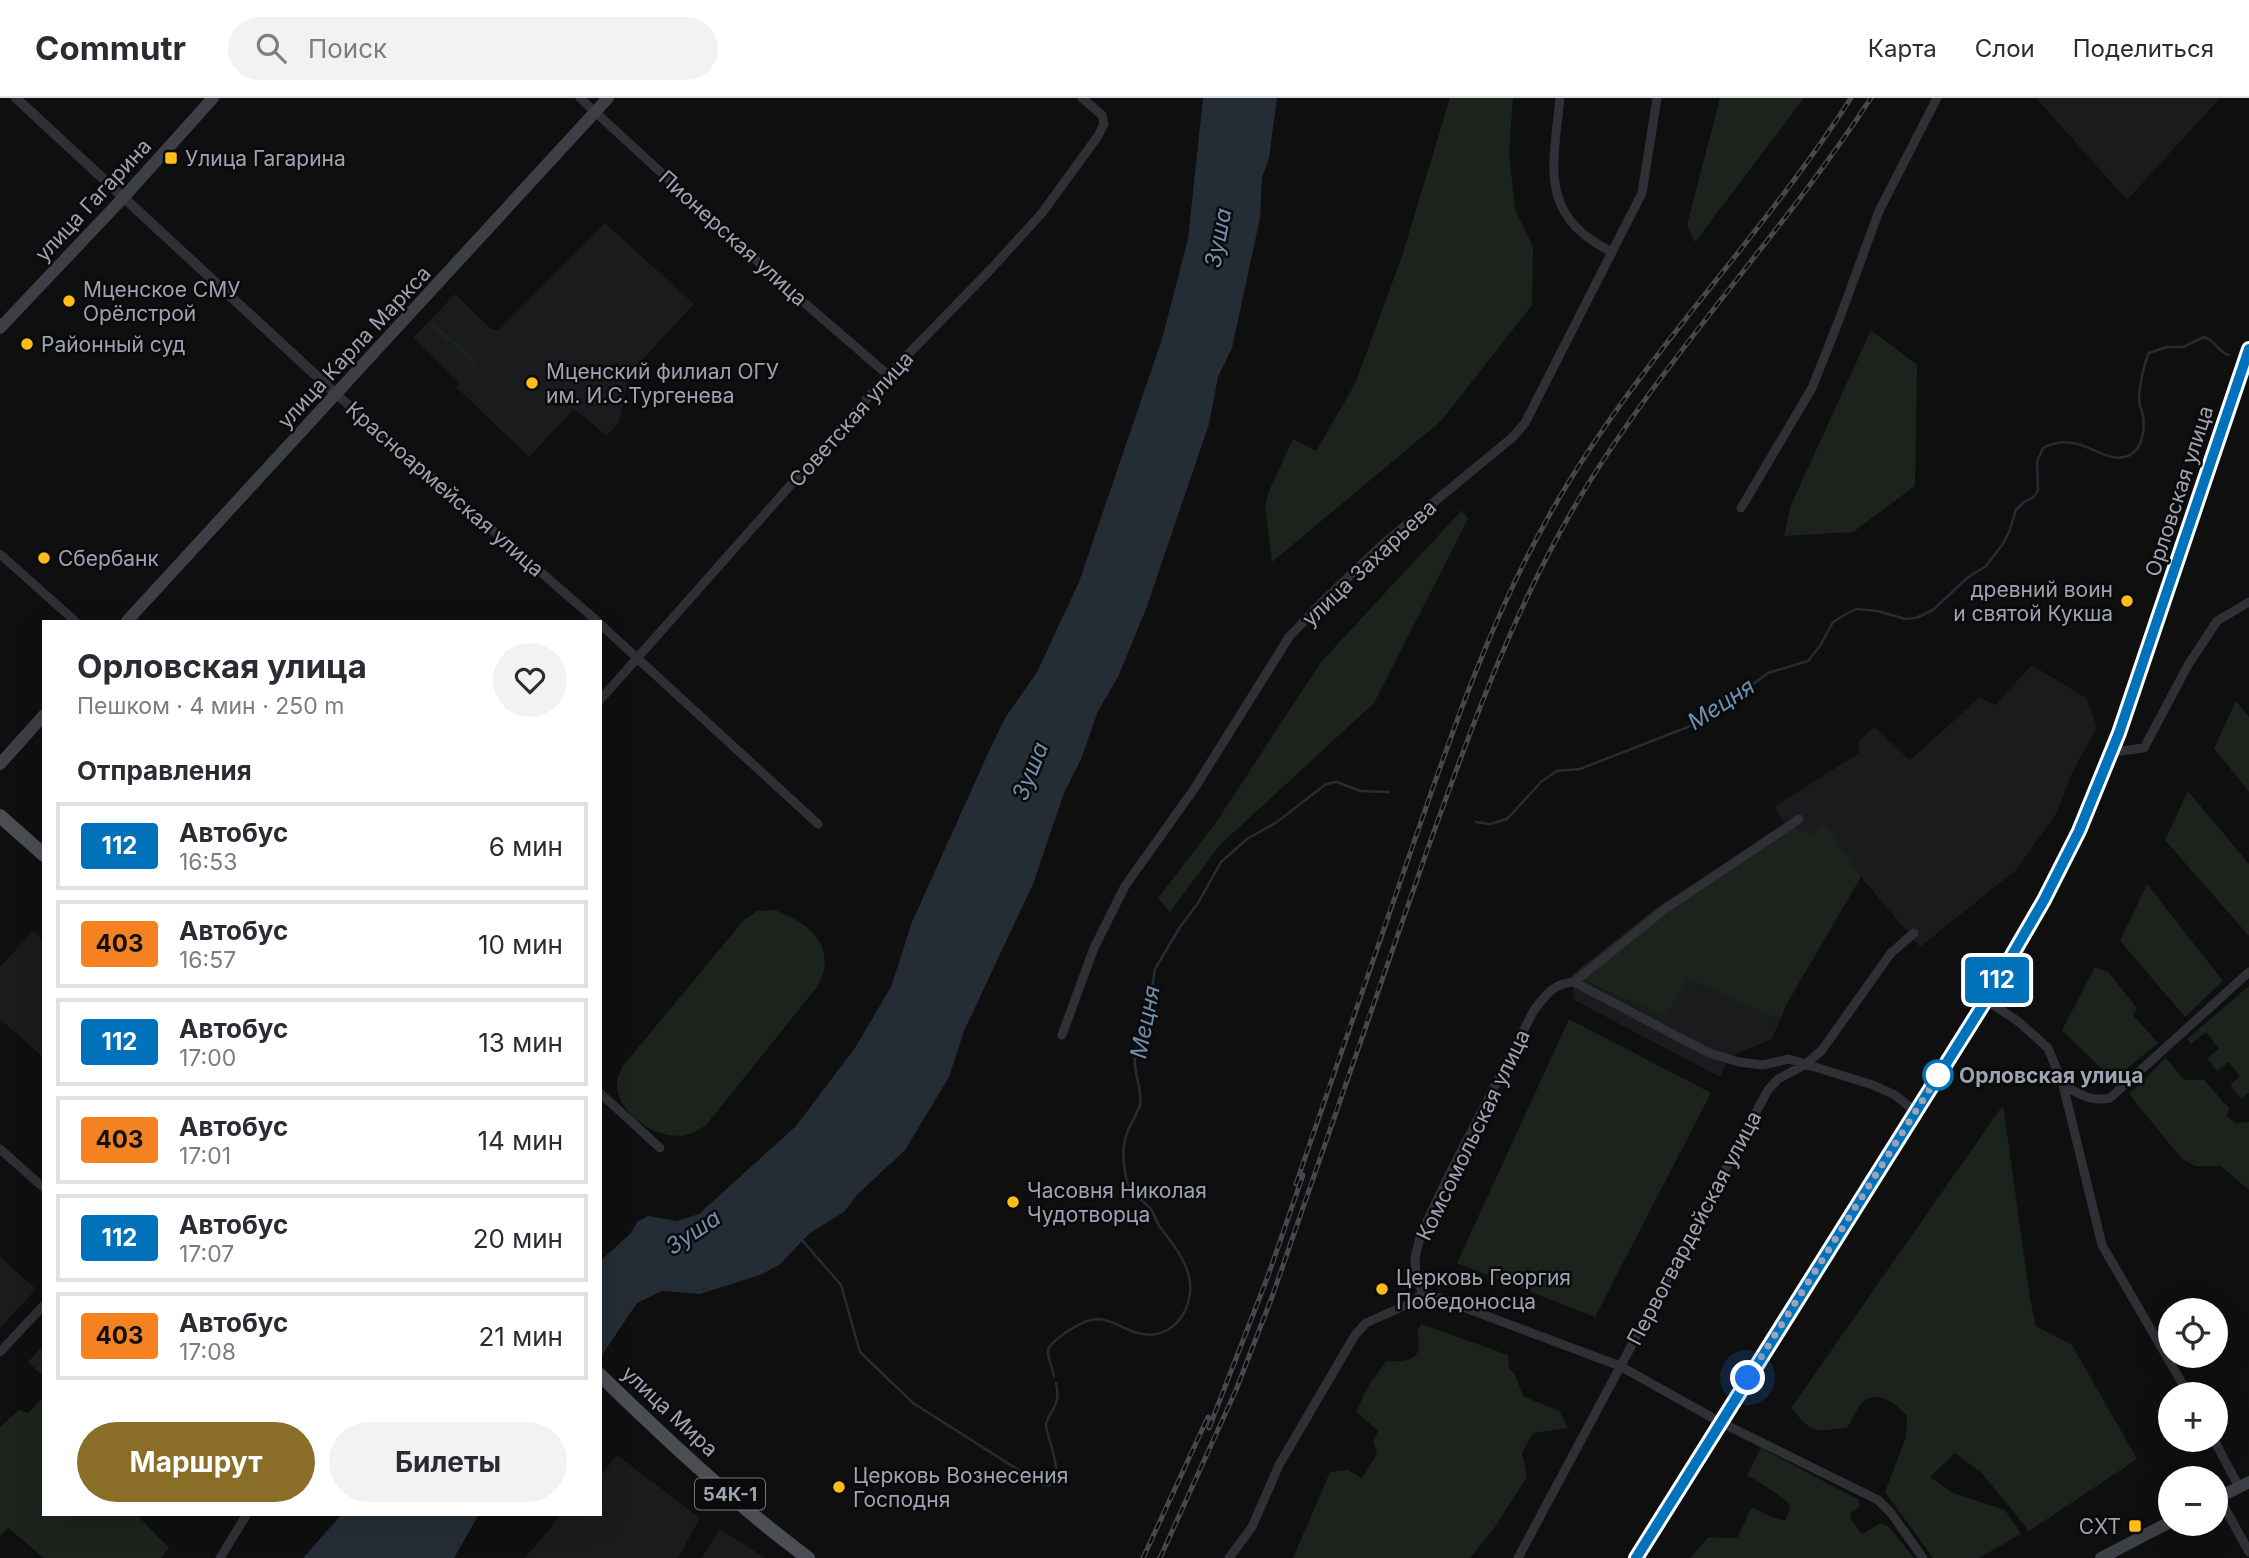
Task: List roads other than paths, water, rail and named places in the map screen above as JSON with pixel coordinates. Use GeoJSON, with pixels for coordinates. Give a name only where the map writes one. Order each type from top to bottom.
{"type":"FeatureCollection","features":[{"type":"Feature","properties":{"kind":"main road","name":"улица Гагарина"},"geometry":{"type":"LineString","coordinates":[[0,328],[213,98]]}},
{"type":"Feature","properties":{"kind":"main road","name":"улица Карла Маркса"},"geometry":{"type":"LineString","coordinates":[[128,620],[608,98]]}},
{"type":"Feature","properties":{"kind":"main road","name":"Орловская улица"},"geometry":{"type":"LineString","coordinates":[[1636,1558],[1986,1000],[2044,900],[2079,831],[2112,752],[2249,349]]}},
{"type":"Feature","properties":{"kind":"main road"},"geometry":{"type":"LineString","coordinates":[[0,764],[42,717]]}},
{"type":"Feature","properties":{"kind":"main road"},"geometry":{"type":"LineString","coordinates":[[0,816],[42,853]]}},
{"type":"Feature","properties":{"kind":"main road","name":"улица Мира"},"geometry":{"type":"LineString","coordinates":[[602,1377],[654,1427],[767,1526],[808,1558]]}},
{"type":"Feature","properties":{"kind":"main road"},"geometry":{"type":"LineString","coordinates":[[2228,1492],[2244,1484]]}},
{"type":"Feature","properties":{"kind":"main road"},"geometry":{"type":"LineString","coordinates":[[2101,1558],[2158,1528]]}},
{"type":"Feature","properties":{"kind":"street","name":"Красноармейская улица"},"geometry":{"type":"LineString","coordinates":[[16,98],[122,199],[336,394],[597,620]]}},
{"type":"Feature","properties":{"kind":"street","name":"Пионерская улица"},"geometry":{"type":"LineString","coordinates":[[580,98],[779,281],[888,375]]}},
{"type":"Feature","properties":{"kind":"street","name":"Советская улица"},"geometry":{"type":"LineString","coordinates":[[602,698],[888,375],[1042,213],[1104,124],[1102,115],[1082,98]]}},
{"type":"Feature","properties":{"kind":"street"},"geometry":{"type":"LineString","coordinates":[[1560,98],[1554,181],[1561,207],[1574,228],[1590,242],[1612,252]]}},
{"type":"Feature","properties":{"kind":"street","name":"улица Захарьева"},"geometry":{"type":"LineString","coordinates":[[1062,1035],[1094,948],[1125,886],[1194,789],[1289,637],[1322,601],[1383,544],[1513,437],[1525,423],[1642,193],[1657,98]]}},
{"type":"Feature","properties":{"kind":"street"},"geometry":{"type":"LineString","coordinates":[[1741,508],[1812,387],[1879,211],[1937,98]]}},
{"type":"Feature","properties":{"kind":"street"},"geometry":{"type":"LineString","coordinates":[[0,554],[74,620]]}},
{"type":"Feature","properties":{"kind":"street"},"geometry":{"type":"LineString","coordinates":[[2112,752],[2144,748],[2188,665],[2217,621],[2249,602]]}},
{"type":"Feature","properties":{"kind":"street","name":"Красноармейская улица"},"geometry":{"type":"LineString","coordinates":[[602,625],[818,824]]}},
{"type":"Feature","properties":{"kind":"street","name":"Комсомольская улица"},"geometry":{"type":"LineString","coordinates":[[1423,1292],[1416,1279],[1415,1257],[1421,1234],[1534,1010],[1548,992],[1561,983],[1574,982],[1665,909],[1799,819]]}},
{"type":"Feature","properties":{"kind":"street","name":"Первогвардейская улица"},"geometry":{"type":"LineString","coordinates":[[1518,1558],[1768,1090],[1778,1079],[1806,1064],[1822,1050],[1891,953],[1914,933]]}},
{"type":"Feature","properties":{"kind":"street"},"geometry":{"type":"LineString","coordinates":[[2063,1085],[2087,1098],[2099,1101],[2110,1098],[2249,972]]}},
{"type":"Feature","properties":{"kind":"street"},"geometry":{"type":"LineString","coordinates":[[1574,982],[1709,1054],[1763,1065],[1789,1059],[1873,1085],[1895,1095],[1916,1112]]}},
{"type":"Feature","properties":{"kind":"street"},"geometry":{"type":"LineString","coordinates":[[1986,1000],[2048,1048],[2063,1085],[2102,1245],[2181,1382]]}},
{"type":"Feature","properties":{"kind":"street"},"geometry":{"type":"LineString","coordinates":[[602,1095],[660,1148]]}},
{"type":"Feature","properties":{"kind":"street"},"geometry":{"type":"LineString","coordinates":[[0,1149],[42,1186]]}},
{"type":"Feature","properties":{"kind":"street"},"geometry":{"type":"LineString","coordinates":[[1229,1558],[1252,1527],[1279,1465],[1355,1335],[1366,1323],[1413,1302],[1423,1292],[1620,1366],[1720,1422],[1878,1500],[1891,1513],[1923,1558]]}},
{"type":"Feature","properties":{"kind":"street"},"geometry":{"type":"LineString","coordinates":[[0,1352],[42,1307]]}},
{"type":"Feature","properties":{"kind":"street"},"geometry":{"type":"LineString","coordinates":[[2222,1452],[2244,1484]]}},
{"type":"Feature","properties":{"kind":"street"},"geometry":{"type":"LineString","coordinates":[[219,1558],[246,1516]]}},
{"type":"Feature","properties":{"kind":"street"},"geometry":{"type":"LineString","coordinates":[[2228,1517],[2249,1552]]}},
{"type":"Feature","properties":{"kind":"water","name":"Зуша"},"geometry":{"type":"Polygon","coordinates":[[[1203,98],[1277,98],[1269,158],[1262,178],[1260,218],[1232,348],[1218,377],[1209,424],[1146,609],[1118,677],[1098,711],[1081,759],[1064,793],[1033,884],[964,1031],[949,1077],[905,1150],[857,1195],[844,1212],[810,1233],[779,1265],[760,1275],[700,1294],[662,1291],[637,1303],[602,1355],[602,1259],[631,1233],[637,1222],[648,1216],[677,1221],[699,1214],[796,1126],[855,1048],[891,987],[912,922],[990,749],[1005,718],[1037,672],[1079,582],[1162,339],[1188,239],[1203,98]]]}},
{"type":"Feature","properties":{"kind":"water"},"geometry":{"type":"Polygon","coordinates":[[[340,1516],[478,1516],[454,1558],[303,1558],[340,1516]]]}},
{"type":"Feature","properties":{"kind":"waterway","name":"Мецня"},"geometry":{"type":"LineString","coordinates":[[1476,822],[1490,824],[1507,819],[1542,781],[1557,771],[1580,769],[1688,727],[1703,717],[1722,698],[1745,690],[1768,673],[1808,661],[1833,622],[1856,609],[1878,611],[1905,619],[1916,618],[1933,610],[1967,578],[1986,566],[2002,545],[2016,510],[2034,497],[2038,490],[2037,462],[2043,448],[2069,442],[2120,458],[2130,455],[2138,448],[2144,421],[2139,395],[2149,353],[2167,347],[2183,347],[2204,337],[2229,355]]}},
{"type":"Feature","properties":{"kind":"waterway","name":"Мецня"},"geometry":{"type":"LineString","coordinates":[[1054,1376],[1048,1356],[1049,1348],[1077,1325],[1099,1319],[1134,1332],[1155,1334],[1172,1327],[1184,1313],[1188,1303],[1190,1284],[1186,1266],[1152,1210],[1131,1190],[1124,1166],[1125,1138],[1140,1105],[1135,1057],[1146,1022],[1155,969],[1221,862],[1247,839],[1277,822],[1326,784],[1337,782],[1360,791],[1389,792]]}},
{"type":"Feature","properties":{"kind":"waterway","name":"Мецня"},"geometry":{"type":"LineString","coordinates":[[801,1239],[841,1285],[860,1352],[913,1403],[1042,1485],[1050,1485],[1056,1472],[1046,1424],[1056,1402],[1056,1383]]}},
{"type":"Feature","properties":{"kind":"railway"},"geometry":{"type":"LineString","coordinates":[[1296,1184],[1458,718],[1491,635],[1529,553],[1583,459],[1620,406],[1777,203],[1851,98]]}},
{"type":"Feature","properties":{"kind":"railway"},"geometry":{"type":"LineString","coordinates":[[1160,1558],[1236,1390],[1272,1297],[1443,805],[1491,679],[1527,597],[1569,516],[1639,408],[1835,151],[1871,98]]}},
{"type":"Feature","properties":{"kind":"railway"},"geometry":{"type":"LineString","coordinates":[[1209,1428],[1268,1276],[1303,1175]]}},
{"type":"Feature","properties":{"kind":"railway"},"geometry":{"type":"LineString","coordinates":[[1143,1558],[1208,1417]]}},
{"type":"Feature","properties":{"kind":"place","name":"Улица Гагарина"},"geometry":{"type":"Point","coordinates":[171,158]}},
{"type":"Feature","properties":{"kind":"place","name":"Мценское СМУ Орёлстрой"},"geometry":{"type":"Point","coordinates":[69,301]}},
{"type":"Feature","properties":{"kind":"place","name":"Районный суд"},"geometry":{"type":"Point","coordinates":[27,344]}},
{"type":"Feature","properties":{"kind":"place","name":"Мценский филиал ОГУ им. И.С.Тургенева"},"geometry":{"type":"Point","coordinates":[532,383]}},
{"type":"Feature","properties":{"kind":"place","name":"Сбербанк"},"geometry":{"type":"Point","coordinates":[44,558]}},
{"type":"Feature","properties":{"kind":"place","name":"древний воин и святой Кукша"},"geometry":{"type":"Point","coordinates":[2127,601]}},
{"type":"Feature","properties":{"kind":"place","name":"Орловская улица"},"geometry":{"type":"Point","coordinates":[1938,1075]}},
{"type":"Feature","properties":{"kind":"place","name":"Часовня Николая Чудотворца"},"geometry":{"type":"Point","coordinates":[1013,1202]}},
{"type":"Feature","properties":{"kind":"place","name":"Церковь Георгия Победоносца"},"geometry":{"type":"Point","coordinates":[1382,1289]}},
{"type":"Feature","properties":{"kind":"place","name":"Церковь Вознесения Господня"},"geometry":{"type":"Point","coordinates":[839,1487]}},
{"type":"Feature","properties":{"kind":"place","name":"СХТ"},"geometry":{"type":"Point","coordinates":[2135,1526]}}]}
